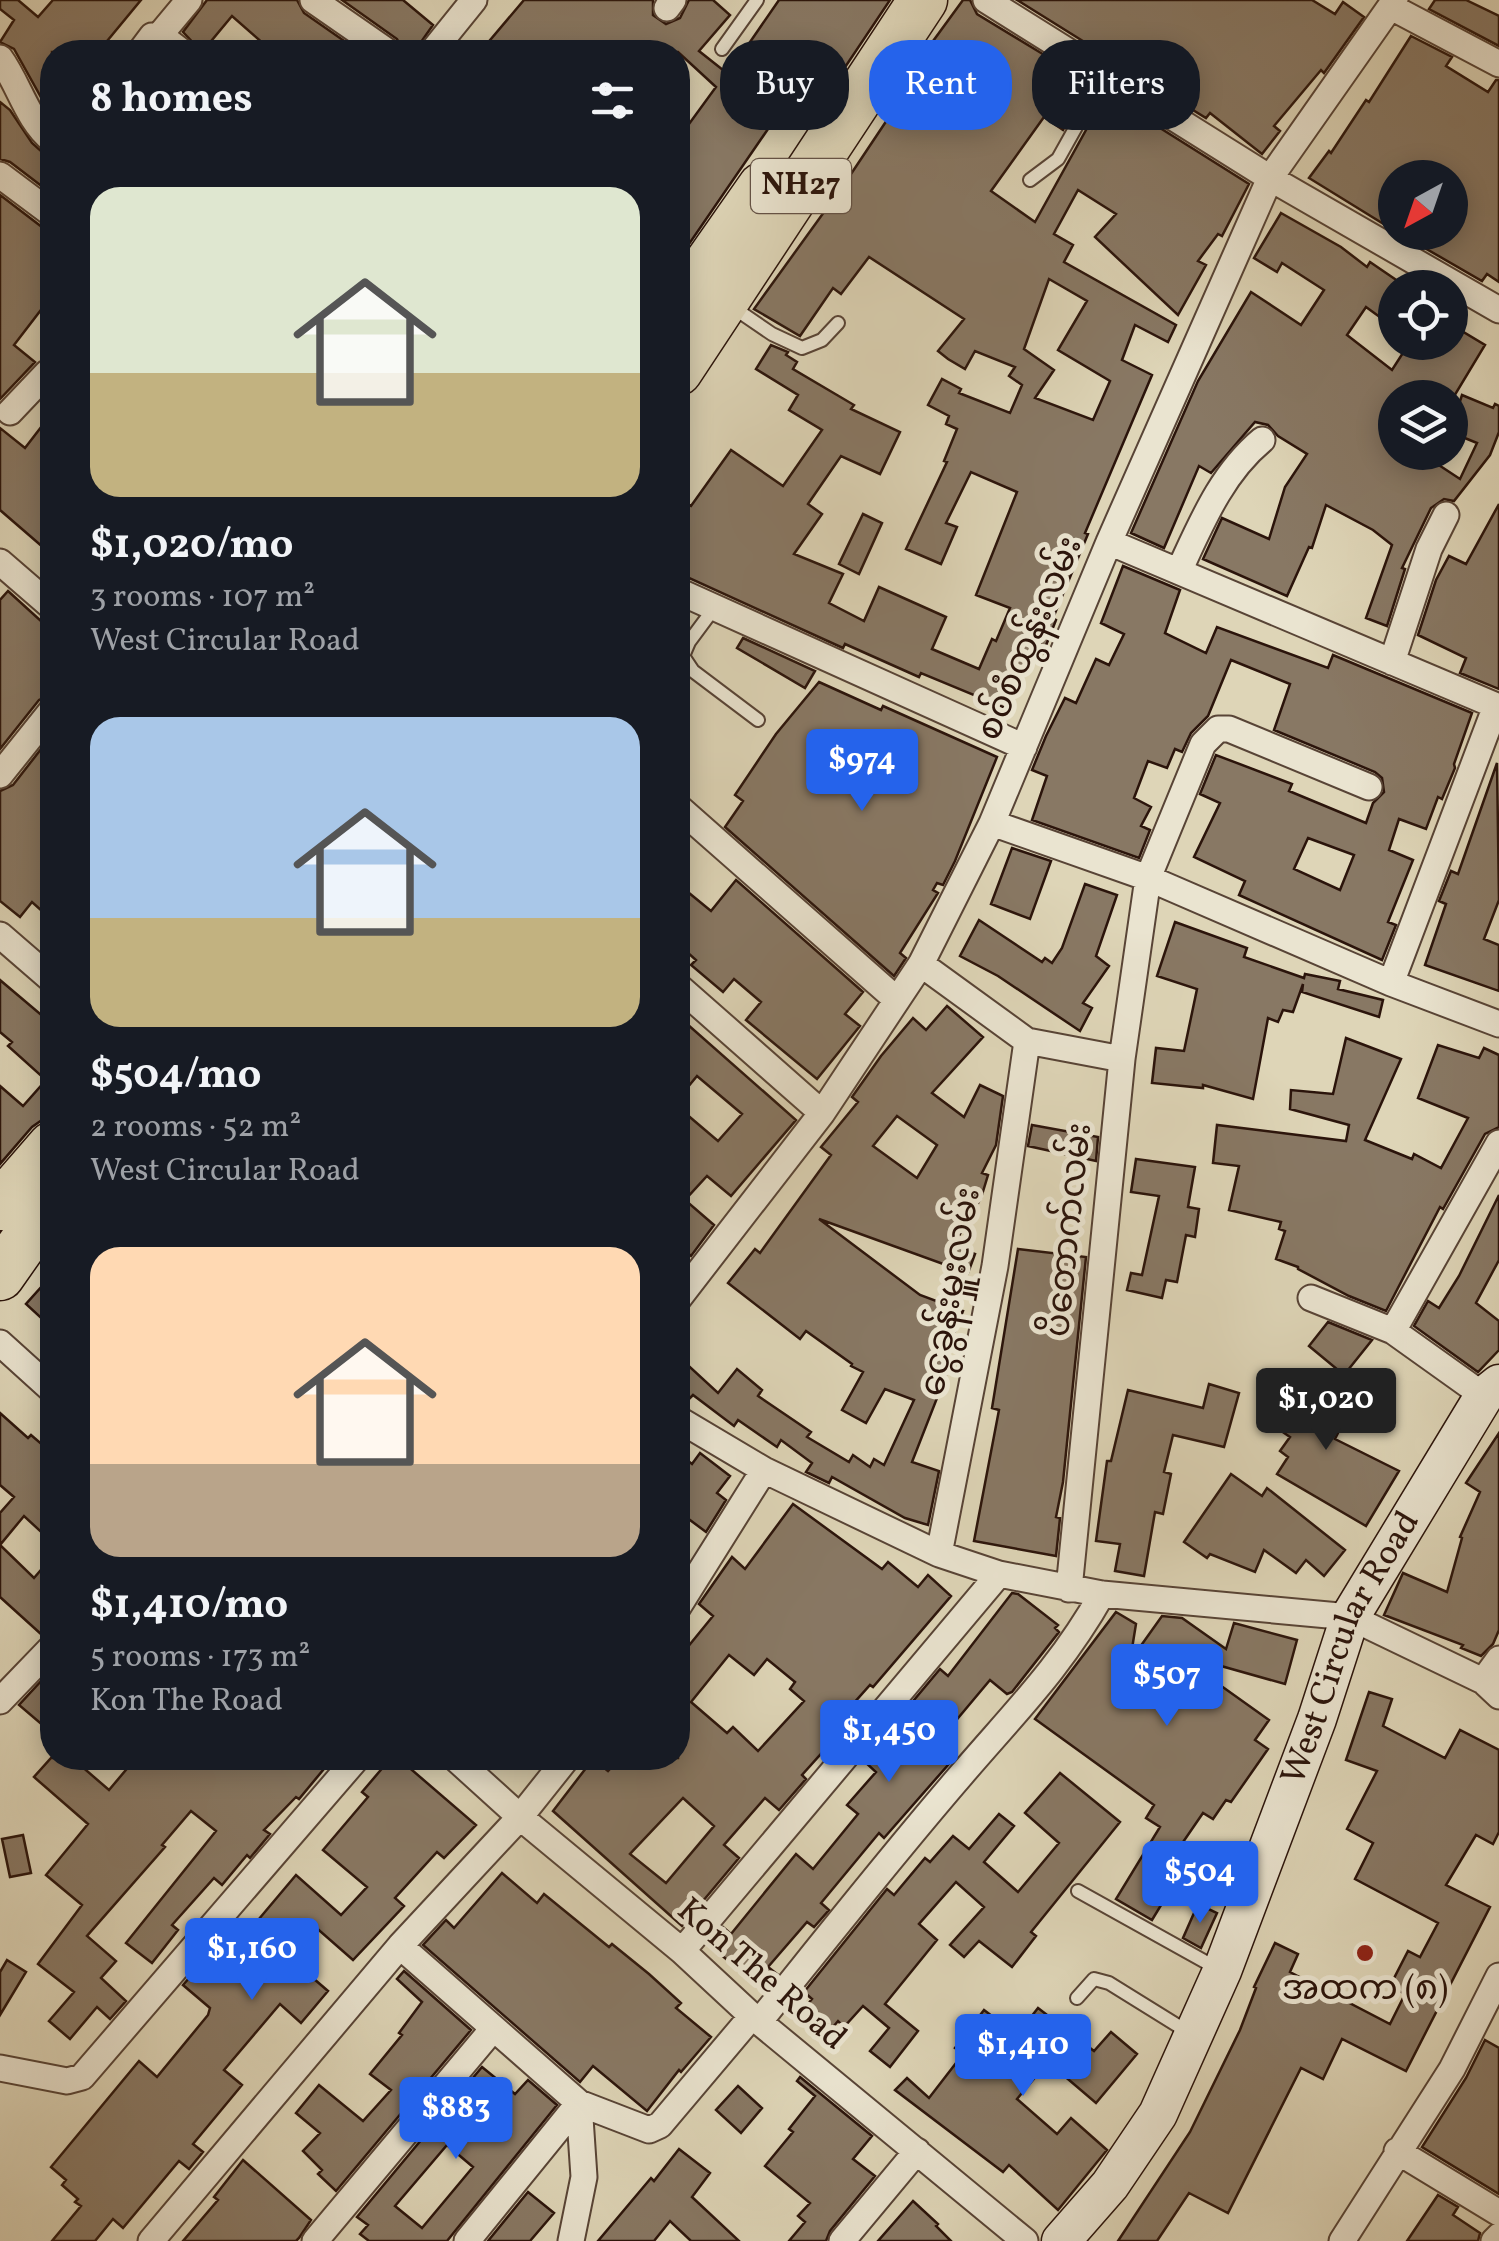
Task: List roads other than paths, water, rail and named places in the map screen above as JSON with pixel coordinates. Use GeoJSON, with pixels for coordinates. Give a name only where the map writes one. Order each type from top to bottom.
{"type":"FeatureCollection","features":[{"type":"Feature","properties":{"kind":"highway","name":"NH27"},"geometry":{"type":"LineString","coordinates":[[690,328],[699,296],[893,0]]}},
{"type":"Feature","properties":{"kind":"highway","name":"NH27"},"geometry":{"type":"LineString","coordinates":[[699,296],[923,0]]}},
{"type":"Feature","properties":{"kind":"highway"},"geometry":{"type":"LineString","coordinates":[[0,1206],[40,1160]]}},
{"type":"Feature","properties":{"kind":"highway"},"geometry":{"type":"LineString","coordinates":[[0,1276],[40,1219]]}},
{"type":"Feature","properties":{"kind":"street"},"geometry":{"type":"LineString","coordinates":[[153,40],[189,0]]}},
{"type":"Feature","properties":{"kind":"street"},"geometry":{"type":"LineString","coordinates":[[313,0],[371,40]]}},
{"type":"Feature","properties":{"kind":"street"},"geometry":{"type":"LineString","coordinates":[[442,40],[474,0]]}},
{"type":"Feature","properties":{"kind":"street"},"geometry":{"type":"LineString","coordinates":[[986,0],[1050,40]]}},
{"type":"Feature","properties":{"kind":"street"},"geometry":{"type":"LineString","coordinates":[[1394,4],[1499,64]]}},
{"type":"Feature","properties":{"kind":"street","name":"စဝ်စံထွန်းလမ်း"},"geometry":{"type":"LineString","coordinates":[[690,1261],[822,1112],[921,964],[992,823],[1109,542],[1270,178],[1394,4]]}},
{"type":"Feature","properties":{"kind":"street"},"geometry":{"type":"LineString","coordinates":[[0,58],[40,124]]}},
{"type":"Feature","properties":{"kind":"street"},"geometry":{"type":"LineString","coordinates":[[1194,130],[1499,310]]}},
{"type":"Feature","properties":{"kind":"street"},"geometry":{"type":"LineString","coordinates":[[0,175],[40,205]]}},
{"type":"Feature","properties":{"kind":"street"},"geometry":{"type":"LineString","coordinates":[[10,412],[40,381]]}},
{"type":"Feature","properties":{"kind":"street"},"geometry":{"type":"LineString","coordinates":[[1179,571],[1210,505],[1244,455],[1262,440]]}},
{"type":"Feature","properties":{"kind":"street"},"geometry":{"type":"LineString","coordinates":[[1392,662],[1428,549],[1446,515]]}},
{"type":"Feature","properties":{"kind":"street"},"geometry":{"type":"LineString","coordinates":[[1109,542],[1497,707],[1391,983]]}},
{"type":"Feature","properties":{"kind":"street"},"geometry":{"type":"LineString","coordinates":[[0,562],[40,597]]}},
{"type":"Feature","properties":{"kind":"street"},"geometry":{"type":"LineString","coordinates":[[690,596],[1024,747]]}},
{"type":"Feature","properties":{"kind":"street"},"geometry":{"type":"LineString","coordinates":[[0,775],[40,725]]}},
{"type":"Feature","properties":{"kind":"street","name":"ပိတောက်လမ်း"},"geometry":{"type":"LineString","coordinates":[[1070,1589],[1122,1059],[1148,878],[1203,744],[1218,729],[1229,729],[1369,787]]}},
{"type":"Feature","properties":{"kind":"street"},"geometry":{"type":"LineString","coordinates":[[690,818],[897,1000]]}},
{"type":"Feature","properties":{"kind":"street"},"geometry":{"type":"LineString","coordinates":[[992,823],[1148,878],[1391,983],[1499,1024]]}},
{"type":"Feature","properties":{"kind":"street"},"geometry":{"type":"LineString","coordinates":[[0,935],[40,970]]}},
{"type":"Feature","properties":{"kind":"street"},"geometry":{"type":"LineString","coordinates":[[921,964],[1027,1041],[1122,1059]]}},
{"type":"Feature","properties":{"kind":"street"},"geometry":{"type":"LineString","coordinates":[[690,996],[822,1112]]}},
{"type":"Feature","properties":{"kind":"street","name":"ငွေခွန်းမှူးလမ်း"},"geometry":{"type":"LineString","coordinates":[[940,1554],[995,1266],[1027,1041]]}},
{"type":"Feature","properties":{"kind":"street"},"geometry":{"type":"LineString","coordinates":[[1393,1331],[1499,1143]]}},
{"type":"Feature","properties":{"kind":"street"},"geometry":{"type":"LineString","coordinates":[[1310,1298],[1393,1331],[1492,1390]]}},
{"type":"Feature","properties":{"kind":"street"},"geometry":{"type":"LineString","coordinates":[[0,1343],[40,1379]]}},
{"type":"Feature","properties":{"kind":"street","name":"West Circular Road"},"geometry":{"type":"LineString","coordinates":[[1061,2241],[1110,2185],[1158,2114],[1222,1971],[1317,1719],[1350,1618],[1492,1390]]}},
{"type":"Feature","properties":{"kind":"street"},"geometry":{"type":"LineString","coordinates":[[690,1426],[764,1470],[940,1554],[998,1574],[1102,1594],[1350,1618],[1491,1689],[1499,1659]]}},
{"type":"Feature","properties":{"kind":"street"},"geometry":{"type":"LineString","coordinates":[[690,1588],[764,1470]]}},
{"type":"Feature","properties":{"kind":"street"},"geometry":{"type":"LineString","coordinates":[[682,1951],[998,1574]]}},
{"type":"Feature","properties":{"kind":"street"},"geometry":{"type":"LineString","coordinates":[[400,1946],[578,2102],[634,2126],[649,2130],[660,2126],[1046,1680],[1076,1640],[1102,1594]]}},
{"type":"Feature","properties":{"kind":"street"},"geometry":{"type":"LineString","coordinates":[[0,1701],[40,1659]]}},
{"type":"Feature","properties":{"kind":"street"},"geometry":{"type":"LineString","coordinates":[[0,2068],[67,2080],[82,2077],[347,1770]]}},
{"type":"Feature","properties":{"kind":"street","name":"Kon The Road"},"geometry":{"type":"LineString","coordinates":[[469,1770],[756,2019],[1025,2241]]}},
{"type":"Feature","properties":{"kind":"street"},"geometry":{"type":"LineString","coordinates":[[151,2241],[400,1946],[557,1770]]}},
{"type":"Feature","properties":{"kind":"street"},"geometry":{"type":"LineString","coordinates":[[1342,2241],[1452,2068],[1499,1976]]}},
{"type":"Feature","properties":{"kind":"street"},"geometry":{"type":"LineString","coordinates":[[316,2241],[492,2030]]}},
{"type":"Feature","properties":{"kind":"street"},"geometry":{"type":"LineString","coordinates":[[467,2241],[578,2102]]}},
{"type":"Feature","properties":{"kind":"street"},"geometry":{"type":"LineString","coordinates":[[571,2241],[584,2177],[578,2102]]}},
{"type":"Feature","properties":{"kind":"street"},"geometry":{"type":"LineString","coordinates":[[842,2241],[917,2151]]}},
{"type":"Feature","properties":{"kind":"street"},"geometry":{"type":"LineString","coordinates":[[1397,2151],[1499,2213]]}},
{"type":"Feature","properties":{"kind":"lane"},"geometry":{"type":"LineString","coordinates":[[728,40],[757,0]]}},
{"type":"Feature","properties":{"kind":"lane"},"geometry":{"type":"LineString","coordinates":[[1030,180],[1058,159],[1075,130]]}},
{"type":"Feature","properties":{"kind":"lane"},"geometry":{"type":"LineString","coordinates":[[699,296],[802,348],[822,340],[838,322]]}},
{"type":"Feature","properties":{"kind":"lane"},"geometry":{"type":"LineString","coordinates":[[690,639],[714,607]]}},
{"type":"Feature","properties":{"kind":"lane"},"geometry":{"type":"LineString","coordinates":[[690,666],[758,720]]}},
{"type":"Feature","properties":{"kind":"lane"},"geometry":{"type":"LineString","coordinates":[[1078,1891],[1222,1971]]}},
{"type":"Feature","properties":{"kind":"lane"},"geometry":{"type":"LineString","coordinates":[[1077,1998],[1094,1980],[1109,1983],[1194,2036]]}},
{"type":"Feature","properties":{"kind":"place","name":"အထက (၈)"},"geometry":{"type":"Point","coordinates":[1365,1953]}}]}
